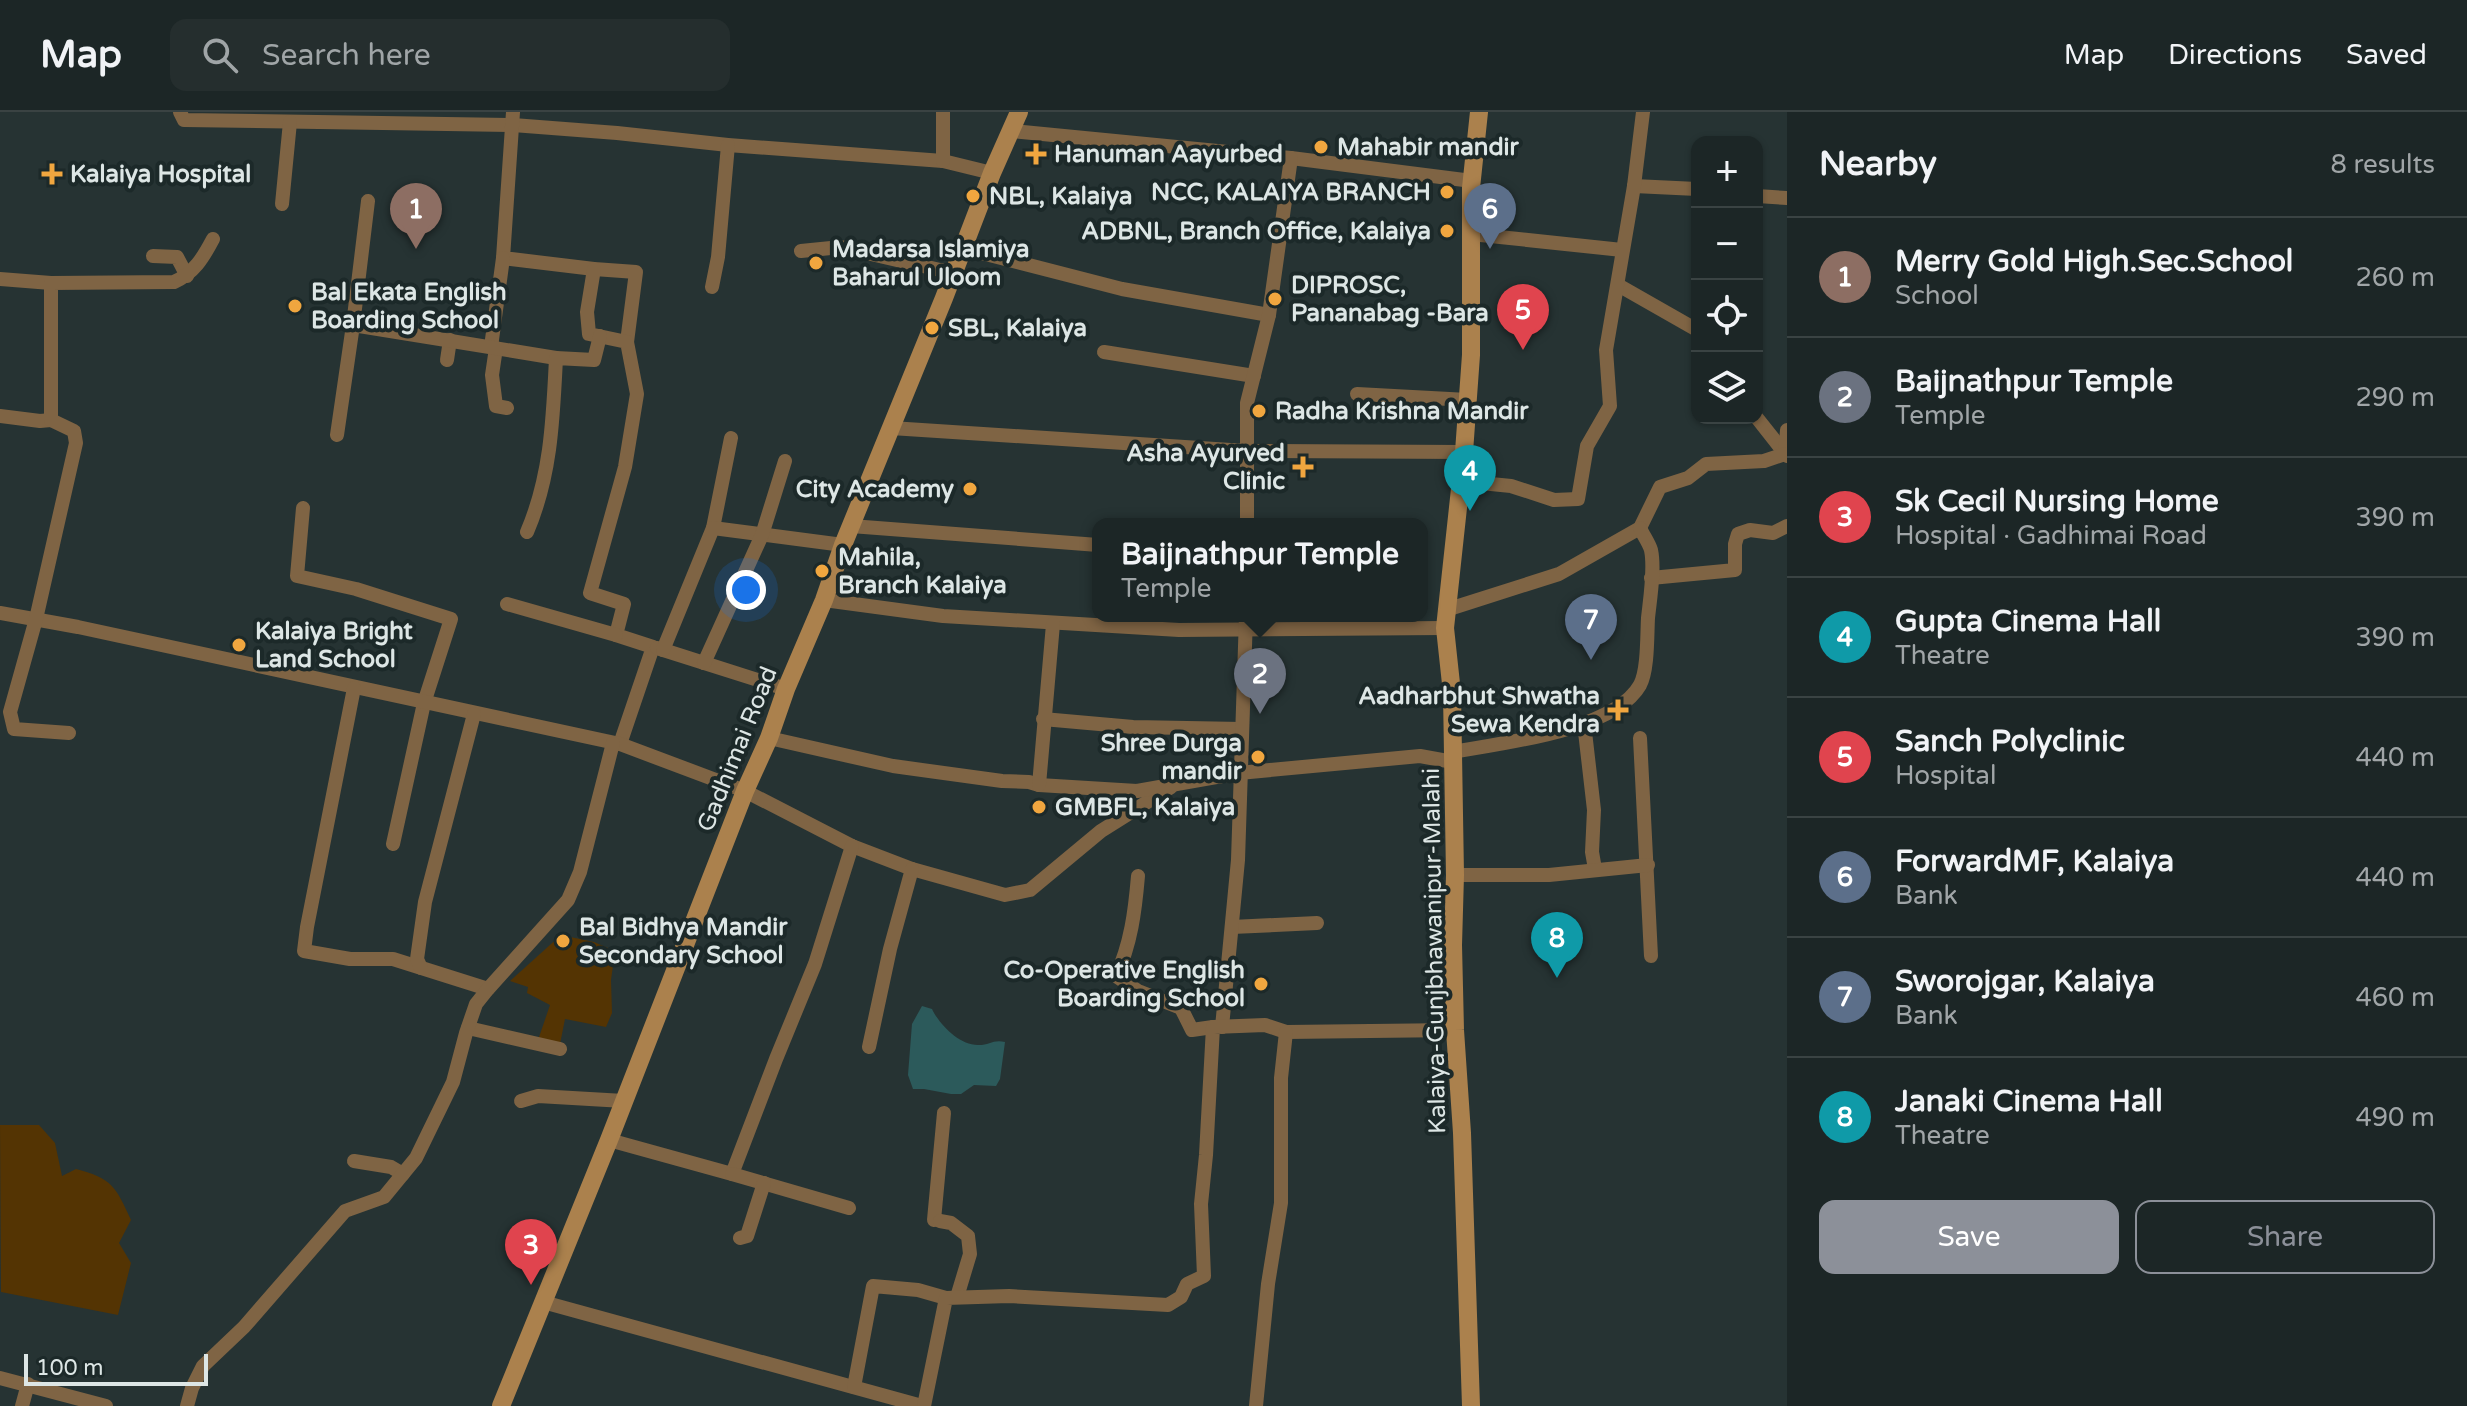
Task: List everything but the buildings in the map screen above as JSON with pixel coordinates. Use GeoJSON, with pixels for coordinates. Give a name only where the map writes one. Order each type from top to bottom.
{"type":"FeatureCollection","features":[{"type":"Feature","properties":{"kind":"street"},"geometry":{"type":"LineString","coordinates":[[180,112],[184,120],[513,119],[728,145],[943,161],[992,173]]}},
{"type":"Feature","properties":{"kind":"street"},"geometry":{"type":"LineString","coordinates":[[943,112],[943,161]]}},
{"type":"Feature","properties":{"kind":"street","name":"Gadhimai Road"},"geometry":{"type":"LineString","coordinates":[[501,1406],[824,600],[843,545],[1019,112]]}},
{"type":"Feature","properties":{"kind":"street","name":"Kalaiya-Gunjbhawanipur-Malahi"},"geometry":{"type":"LineString","coordinates":[[1471,1406],[1462,1133],[1455,1030],[1452,693],[1446,619],[1471,355],[1472,181],[1479,112]]}},
{"type":"Feature","properties":{"kind":"street"},"geometry":{"type":"LineString","coordinates":[[1461,481],[1511,486],[1554,500],[1578,499],[1587,446],[1610,406],[1606,350],[1634,186],[1643,112]]}},
{"type":"Feature","properties":{"kind":"street"},"geometry":{"type":"LineString","coordinates":[[507,408],[496,406],[492,375],[513,119]]}},
{"type":"Feature","properties":{"kind":"street"},"geometry":{"type":"LineString","coordinates":[[282,204],[290,122]]}},
{"type":"Feature","properties":{"kind":"street"},"geometry":{"type":"LineString","coordinates":[[1012,131],[1291,158],[1472,181]]}},
{"type":"Feature","properties":{"kind":"street"},"geometry":{"type":"LineString","coordinates":[[712,287],[718,257],[728,145]]}},
{"type":"Feature","properties":{"kind":"street"},"geometry":{"type":"LineString","coordinates":[[1247,518],[1247,403],[1269,315],[1291,158]]}},
{"type":"Feature","properties":{"kind":"street"},"geometry":{"type":"LineString","coordinates":[[1634,186],[1691,189]]}},
{"type":"Feature","properties":{"kind":"street"},"geometry":{"type":"LineString","coordinates":[[1763,196],[1787,198]]}},
{"type":"Feature","properties":{"kind":"street"},"geometry":{"type":"LineString","coordinates":[[337,435],[368,201]]}},
{"type":"Feature","properties":{"kind":"street"},"geometry":{"type":"LineString","coordinates":[[1471,234],[1622,250]]}},
{"type":"Feature","properties":{"kind":"street"},"geometry":{"type":"LineString","coordinates":[[0,279],[51,283],[174,282],[187,276],[200,262],[213,239]]}},
{"type":"Feature","properties":{"kind":"street"},"geometry":{"type":"LineString","coordinates":[[801,251],[841,247],[953,273]]}},
{"type":"Feature","properties":{"kind":"street"},"geometry":{"type":"LineString","coordinates":[[962,248],[1122,289],[1269,315]]}},
{"type":"Feature","properties":{"kind":"street"},"geometry":{"type":"LineString","coordinates":[[153,256],[177,257],[187,276]]}},
{"type":"Feature","properties":{"kind":"street"},"geometry":{"type":"LineString","coordinates":[[503,258],[636,272],[627,342],[637,394],[625,467],[590,593],[624,604],[616,635]]}},
{"type":"Feature","properties":{"kind":"street"},"geometry":{"type":"LineString","coordinates":[[594,269],[587,312],[589,334],[627,342]]}},
{"type":"Feature","properties":{"kind":"street"},"geometry":{"type":"LineString","coordinates":[[51,283],[51,420]]}},
{"type":"Feature","properties":{"kind":"street"},"geometry":{"type":"LineString","coordinates":[[1618,285],[1691,327]]}},
{"type":"Feature","properties":{"kind":"street"},"geometry":{"type":"LineString","coordinates":[[353,325],[556,358],[594,360],[600,336]]}},
{"type":"Feature","properties":{"kind":"street"},"geometry":{"type":"LineString","coordinates":[[447,360],[450,340]]}},
{"type":"Feature","properties":{"kind":"street"},"geometry":{"type":"LineString","coordinates":[[1104,352],[1254,376]]}},
{"type":"Feature","properties":{"kind":"street"},"geometry":{"type":"LineString","coordinates":[[527,532],[537,509],[550,453],[556,358]]}},
{"type":"Feature","properties":{"kind":"street"},"geometry":{"type":"LineString","coordinates":[[1357,394],[1468,400]]}},
{"type":"Feature","properties":{"kind":"street"},"geometry":{"type":"LineString","coordinates":[[0,416],[51,420],[74,431],[76,443],[36,619],[5,711],[14,729],[69,733]]}},
{"type":"Feature","properties":{"kind":"street"},"geometry":{"type":"LineString","coordinates":[[1762,424],[1786,455]]}},
{"type":"Feature","properties":{"kind":"street"},"geometry":{"type":"LineString","coordinates":[[891,428],[1246,451],[1464,452]]}},
{"type":"Feature","properties":{"kind":"street"},"geometry":{"type":"LineString","coordinates":[[1786,455],[1787,430]]}},
{"type":"Feature","properties":{"kind":"street"},"geometry":{"type":"LineString","coordinates":[[187,1406],[203,1366],[244,1327],[345,1211],[384,1197],[416,1158],[453,1082],[476,1004],[568,900],[580,872],[616,744],[713,528],[731,438]]}},
{"type":"Feature","properties":{"kind":"street"},"geometry":{"type":"LineString","coordinates":[[1428,619],[1446,619],[1559,574],[1640,528],[1660,487],[1688,478],[1706,464],[1764,461],[1786,455]]}},
{"type":"Feature","properties":{"kind":"street"},"geometry":{"type":"LineString","coordinates":[[704,663],[762,535],[785,461]]}},
{"type":"Feature","properties":{"kind":"street"},"geometry":{"type":"LineString","coordinates":[[303,508],[297,576],[356,589],[451,619],[424,703],[393,844]]}},
{"type":"Feature","properties":{"kind":"street"},"geometry":{"type":"LineString","coordinates":[[851,526],[1092,545]]}},
{"type":"Feature","properties":{"kind":"street"},"geometry":{"type":"LineString","coordinates":[[1651,578],[1735,570],[1738,534],[1750,530],[1773,533],[1787,526]]}},
{"type":"Feature","properties":{"kind":"street"},"geometry":{"type":"LineString","coordinates":[[713,528],[843,545]]}},
{"type":"Feature","properties":{"kind":"street"},"geometry":{"type":"LineString","coordinates":[[769,738],[893,766],[1039,785],[1137,791],[1239,773],[1420,756],[1453,757],[1600,718],[1621,706],[1641,684],[1646,657],[1651,550],[1640,528]]}},
{"type":"Feature","properties":{"kind":"street"},"geometry":{"type":"LineString","coordinates":[[824,600],[943,616],[1053,624],[1325,622]]}},
{"type":"Feature","properties":{"kind":"street"},"geometry":{"type":"LineString","coordinates":[[507,604],[786,689]]}},
{"type":"Feature","properties":{"kind":"street"},"geometry":{"type":"LineString","coordinates":[[0,613],[616,744],[745,791],[852,846],[912,869],[1005,895],[1030,890],[1101,831],[1171,787]]}},
{"type":"Feature","properties":{"kind":"street"},"geometry":{"type":"LineString","coordinates":[[1039,785],[1053,624]]}},
{"type":"Feature","properties":{"kind":"street"},"geometry":{"type":"LineString","coordinates":[[854,1387],[873,1286],[918,1290],[952,1298],[1009,1296],[1168,1305],[1181,1297],[1187,1284],[1204,1276],[1201,1204],[1217,1027],[1232,927],[1238,860],[1245,624]]}},
{"type":"Feature","properties":{"kind":"street"},"geometry":{"type":"LineString","coordinates":[[354,688],[304,951],[350,959],[393,959],[488,989]]}},
{"type":"Feature","properties":{"kind":"street"},"geometry":{"type":"LineString","coordinates":[[421,968],[417,959],[425,902],[474,714]]}},
{"type":"Feature","properties":{"kind":"street"},"geometry":{"type":"LineString","coordinates":[[1043,719],[1133,727],[1242,729]]}},
{"type":"Feature","properties":{"kind":"street"},"geometry":{"type":"LineString","coordinates":[[1584,723],[1594,810],[1592,852],[1595,869]]}},
{"type":"Feature","properties":{"kind":"street"},"geometry":{"type":"LineString","coordinates":[[1640,738],[1651,956]]}},
{"type":"Feature","properties":{"kind":"street"},"geometry":{"type":"LineString","coordinates":[[732,1174],[815,964],[852,846]]}},
{"type":"Feature","properties":{"kind":"street"},"geometry":{"type":"LineString","coordinates":[[1455,875],[1549,875],[1648,865]]}},
{"type":"Feature","properties":{"kind":"street"},"geometry":{"type":"LineString","coordinates":[[869,1047],[890,949],[912,869]]}},
{"type":"Feature","properties":{"kind":"street"},"geometry":{"type":"LineString","coordinates":[[1138,876],[1130,937],[1116,976],[1138,991],[1181,1008],[1192,1030],[1265,1025],[1286,1032],[1455,1030]]}},
{"type":"Feature","properties":{"kind":"street"},"geometry":{"type":"LineString","coordinates":[[1232,927],[1317,923]]}},
{"type":"Feature","properties":{"kind":"street"},"geometry":{"type":"LineString","coordinates":[[468,1028],[560,1049]]}},
{"type":"Feature","properties":{"kind":"street"},"geometry":{"type":"LineString","coordinates":[[1256,1406],[1268,1284],[1281,1203],[1281,1078],[1286,1032]]}},
{"type":"Feature","properties":{"kind":"street"},"geometry":{"type":"LineString","coordinates":[[521,1101],[538,1096],[624,1101]]}},
{"type":"Feature","properties":{"kind":"street"},"geometry":{"type":"LineString","coordinates":[[543,1302],[923,1406],[952,1298],[970,1254],[968,1236],[951,1223],[937,1220],[944,1113]]}},
{"type":"Feature","properties":{"kind":"street"},"geometry":{"type":"LineString","coordinates":[[609,1140],[849,1208]]}},
{"type":"Feature","properties":{"kind":"street"},"geometry":{"type":"LineString","coordinates":[[354,1161],[391,1167],[403,1174]]}},
{"type":"Feature","properties":{"kind":"street"},"geometry":{"type":"LineString","coordinates":[[740,1238],[747,1236],[764,1183]]}},
{"type":"Feature","properties":{"kind":"street"},"geometry":{"type":"LineString","coordinates":[[0,1378],[106,1406]]}},
{"type":"Feature","properties":{"kind":"street"},"geometry":{"type":"LineString","coordinates":[[22,1406],[28,1384]]}},
{"type":"Feature","properties":{"kind":"shaded area"},"geometry":{"type":"Polygon","coordinates":[[[561,935],[594,942],[615,951],[611,980],[612,1013],[606,1027],[565,1019],[560,1044],[538,1040],[550,1005],[527,993],[528,987],[510,981],[561,935]]]}},
{"type":"Feature","properties":{"kind":"shaded area"},"geometry":{"type":"Polygon","coordinates":[[[0,1125],[39,1125],[55,1143],[62,1176],[76,1169],[88,1172],[105,1180],[121,1199],[131,1220],[119,1243],[131,1263],[118,1315],[1,1292],[0,1125]]]}},
{"type":"Feature","properties":{"kind":"water"},"geometry":{"type":"Polygon","coordinates":[[[922,1006],[932,1009],[945,1027],[965,1042],[979,1045],[1005,1042],[1000,1079],[996,1086],[974,1085],[961,1094],[913,1089],[908,1075],[912,1024],[922,1006]]]}},
{"type":"Feature","properties":{"kind":"place","name":"Mahabir mandir"},"geometry":{"type":"Point","coordinates":[1321,147]}},
{"type":"Feature","properties":{"kind":"place","name":"Hanuman Aayurbed"},"geometry":{"type":"Point","coordinates":[1036,154]}},
{"type":"Feature","properties":{"kind":"place","name":"Kalaiya Hospital"},"geometry":{"type":"Point","coordinates":[52,174]}},
{"type":"Feature","properties":{"kind":"place","name":"NCC, KALAIYA BRANCH"},"geometry":{"type":"Point","coordinates":[1447,192]}},
{"type":"Feature","properties":{"kind":"place","name":"NBL, Kalaiya"},"geometry":{"type":"Point","coordinates":[973,196]}},
{"type":"Feature","properties":{"kind":"place","name":"ADBNL, Branch Office, Kalaiya"},"geometry":{"type":"Point","coordinates":[1447,231]}},
{"type":"Feature","properties":{"kind":"place","name":"Merry Gold High.Sec.School"},"geometry":{"type":"Point","coordinates":[416,249]}},
{"type":"Feature","properties":{"kind":"place","name":"ForwardMF, Kalaiya"},"geometry":{"type":"Point","coordinates":[1490,249]}},
{"type":"Feature","properties":{"kind":"place","name":"Madarsa Islamiya Baharul Uloom"},"geometry":{"type":"Point","coordinates":[816,263]}},
{"type":"Feature","properties":{"kind":"place","name":"DIPROSC, Pananabag -Bara"},"geometry":{"type":"Point","coordinates":[1275,299]}},
{"type":"Feature","properties":{"kind":"place","name":"Bal Ekata English Boarding School"},"geometry":{"type":"Point","coordinates":[295,306]}},
{"type":"Feature","properties":{"kind":"place","name":"SBL, Kalaiya"},"geometry":{"type":"Point","coordinates":[932,328]}},
{"type":"Feature","properties":{"kind":"place","name":"Sanch Polyclinic"},"geometry":{"type":"Point","coordinates":[1523,350]}},
{"type":"Feature","properties":{"kind":"place","name":"Radha Krishna Mandir"},"geometry":{"type":"Point","coordinates":[1259,411]}},
{"type":"Feature","properties":{"kind":"place","name":"Asha Ayurved Clinic"},"geometry":{"type":"Point","coordinates":[1303,467]}},
{"type":"Feature","properties":{"kind":"place","name":"City Academy"},"geometry":{"type":"Point","coordinates":[970,489]}},
{"type":"Feature","properties":{"kind":"place","name":"Gupta Cinema Hall"},"geometry":{"type":"Point","coordinates":[1470,511]}},
{"type":"Feature","properties":{"kind":"place","name":"Mahila, Branch Kalaiya"},"geometry":{"type":"Point","coordinates":[822,571]}},
{"type":"Feature","properties":{"kind":"place","name":"Kalaiya Bright Land School"},"geometry":{"type":"Point","coordinates":[239,645]}},
{"type":"Feature","properties":{"kind":"place","name":"Sworojgar, Kalaiya"},"geometry":{"type":"Point","coordinates":[1591,660]}},
{"type":"Feature","properties":{"kind":"place","name":"Aadharbhut Shwatha Sewa Kendra"},"geometry":{"type":"Point","coordinates":[1618,710]}},
{"type":"Feature","properties":{"kind":"place","name":"Baijnathpur Temple"},"geometry":{"type":"Point","coordinates":[1260,714]}},
{"type":"Feature","properties":{"kind":"place","name":"Shree Durga mandir"},"geometry":{"type":"Point","coordinates":[1258,757]}},
{"type":"Feature","properties":{"kind":"place","name":"GMBFL, Kalaiya"},"geometry":{"type":"Point","coordinates":[1039,807]}},
{"type":"Feature","properties":{"kind":"place","name":"Bal Bidhya Mandir Secondary School"},"geometry":{"type":"Point","coordinates":[563,941]}},
{"type":"Feature","properties":{"kind":"place","name":"Janaki Cinema Hall"},"geometry":{"type":"Point","coordinates":[1557,978]}},
{"type":"Feature","properties":{"kind":"place","name":"Co-Operative English Boarding School"},"geometry":{"type":"Point","coordinates":[1261,984]}},
{"type":"Feature","properties":{"kind":"place","name":"Sk Cecil Nursing Home"},"geometry":{"type":"Point","coordinates":[531,1285]}}]}
